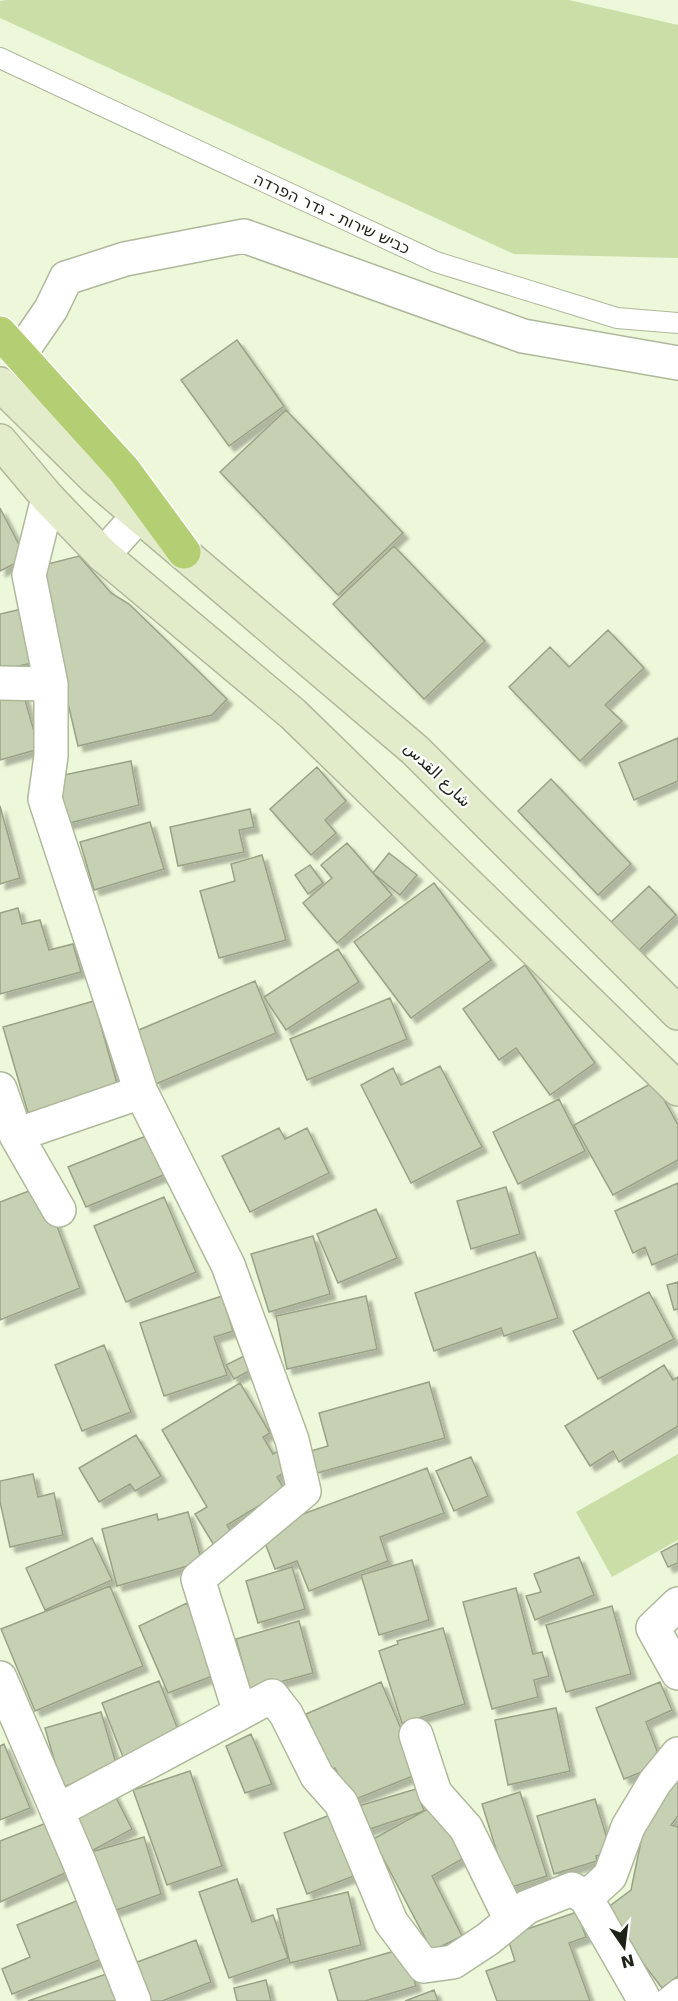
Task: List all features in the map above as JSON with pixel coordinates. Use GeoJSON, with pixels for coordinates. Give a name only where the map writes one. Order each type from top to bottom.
{"type":"FeatureCollection","features":[{"type":"Feature","properties":{"kind":"highway"},"geometry":{"type":"LineString","coordinates":[[7,340],[124,470],[184,552]]}},
{"type":"Feature","properties":{"kind":"main road","name":"شارع القدس"},"geometry":{"type":"LineString","coordinates":[[0,384],[96,479],[415,750],[678,1013]]}},
{"type":"Feature","properties":{"kind":"main road"},"geometry":{"type":"LineString","coordinates":[[0,441],[48,498],[103,555],[293,714],[678,1089]]}},
{"type":"Feature","properties":{"kind":"street"},"geometry":{"type":"LineString","coordinates":[[7,340],[51,309],[66,278],[125,259],[244,236],[523,336],[678,363]]}},
{"type":"Feature","properties":{"kind":"street"},"geometry":{"type":"LineString","coordinates":[[48,498],[29,575],[51,684],[51,756],[45,799],[141,1092],[228,1265],[292,1440],[304,1491],[198,1579],[240,1713]]}},
{"type":"Feature","properties":{"kind":"street"},"geometry":{"type":"LineString","coordinates":[[103,555],[139,515]]}},
{"type":"Feature","properties":{"kind":"street"},"geometry":{"type":"LineString","coordinates":[[0,683],[51,684]]}},
{"type":"Feature","properties":{"kind":"street"},"geometry":{"type":"LineString","coordinates":[[0,1089],[16,1135],[59,1210]]}},
{"type":"Feature","properties":{"kind":"street"},"geometry":{"type":"LineString","coordinates":[[16,1135],[141,1092]]}},
{"type":"Feature","properties":{"kind":"street"},"geometry":{"type":"LineString","coordinates":[[678,1604],[653,1628],[678,1673]]}},
{"type":"Feature","properties":{"kind":"street"},"geometry":{"type":"LineString","coordinates":[[0,1678],[134,2001]]}},
{"type":"Feature","properties":{"kind":"street"},"geometry":{"type":"LineString","coordinates":[[57,1811],[272,1696],[286,1714],[318,1776],[341,1803],[391,1922],[424,1966],[453,1962],[488,1939],[527,1907],[572,1889],[586,1898],[645,2001]]}},
{"type":"Feature","properties":{"kind":"street"},"geometry":{"type":"LineString","coordinates":[[416,1735],[435,1793],[466,1828],[511,1920]]}},
{"type":"Feature","properties":{"kind":"street"},"geometry":{"type":"LineString","coordinates":[[586,1898],[610,1876],[628,1827],[655,1782],[678,1754]]}},
{"type":"Feature","properties":{"kind":"lane","name":"כביש שירות - גדר הפרדה"},"geometry":{"type":"LineString","coordinates":[[0,58],[436,262],[617,318],[678,323]]}},
{"type":"Feature","properties":{"kind":"lane"},"geometry":{"type":"LineString","coordinates":[[663,2001],[678,1989]]}},
{"type":"Feature","properties":{"kind":"green space"},"geometry":{"type":"Polygon","coordinates":[[[569,0],[678,25],[678,258],[514,254],[0,18],[0,1],[569,0]]]}},
{"type":"Feature","properties":{"kind":"green space"},"geometry":{"type":"Polygon","coordinates":[[[678,1454],[678,1540],[612,1577],[576,1512],[678,1454]]]}},
{"type":"Feature","properties":{"kind":"building"},"geometry":{"type":"Polygon","coordinates":[[[237,340],[284,406],[229,446],[181,380],[237,340]]]}},
{"type":"Feature","properties":{"kind":"building"},"geometry":{"type":"Polygon","coordinates":[[[286,410],[403,533],[338,595],[220,472],[286,410]]]}},
{"type":"Feature","properties":{"kind":"building"},"geometry":{"type":"Polygon","coordinates":[[[0,508],[26,558],[0,571],[0,508]]]}},
{"type":"Feature","properties":{"kind":"building"},"geometry":{"type":"Polygon","coordinates":[[[394,546],[485,641],[424,699],[333,604],[394,546]]]}},
{"type":"Feature","properties":{"kind":"building"},"geometry":{"type":"Polygon","coordinates":[[[79,556],[111,593],[129,604],[227,699],[212,715],[78,746],[36,567],[79,556]]]}},
{"type":"Feature","properties":{"kind":"building"},"geometry":{"type":"Polygon","coordinates":[[[26,608],[37,662],[0,670],[0,614],[26,608]]]}},
{"type":"Feature","properties":{"kind":"building"},"geometry":{"type":"Polygon","coordinates":[[[608,630],[644,668],[605,705],[622,721],[580,761],[509,687],[550,647],[569,667],[608,630]]]}},
{"type":"Feature","properties":{"kind":"building"},"geometry":{"type":"Polygon","coordinates":[[[21,686],[39,749],[0,760],[0,692],[21,686]]]}},
{"type":"Feature","properties":{"kind":"building"},"geometry":{"type":"Polygon","coordinates":[[[678,738],[678,781],[634,800],[619,763],[678,738]]]}},
{"type":"Feature","properties":{"kind":"building"},"geometry":{"type":"Polygon","coordinates":[[[131,761],[139,805],[66,824],[54,777],[131,761]]]}},
{"type":"Feature","properties":{"kind":"building"},"geometry":{"type":"Polygon","coordinates":[[[317,767],[346,801],[325,820],[336,833],[311,855],[270,809],[317,767]]]}},
{"type":"Feature","properties":{"kind":"building"},"geometry":{"type":"Polygon","coordinates":[[[551,779],[631,864],[598,895],[518,811],[551,779]]]}},
{"type":"Feature","properties":{"kind":"building"},"geometry":{"type":"Polygon","coordinates":[[[0,806],[20,878],[0,884],[0,806]]]}},
{"type":"Feature","properties":{"kind":"building"},"geometry":{"type":"Polygon","coordinates":[[[250,809],[254,827],[239,830],[244,852],[178,866],[170,827],[250,809]]]}},
{"type":"Feature","properties":{"kind":"building"},"geometry":{"type":"Polygon","coordinates":[[[150,822],[164,869],[94,890],[80,842],[150,822]]]}},
{"type":"Feature","properties":{"kind":"building"},"geometry":{"type":"Polygon","coordinates":[[[347,843],[392,895],[337,943],[303,903],[332,878],[321,865],[347,843]]]}},
{"type":"Feature","properties":{"kind":"building"},"geometry":{"type":"Polygon","coordinates":[[[389,853],[417,875],[400,895],[373,873],[389,853]]]}},
{"type":"Feature","properties":{"kind":"building"},"geometry":{"type":"Polygon","coordinates":[[[262,855],[286,940],[219,958],[200,891],[235,881],[231,864],[262,855]]]}},
{"type":"Feature","properties":{"kind":"building"},"geometry":{"type":"Polygon","coordinates":[[[310,865],[323,883],[308,894],[295,875],[310,865]]]}},
{"type":"Feature","properties":{"kind":"building"},"geometry":{"type":"Polygon","coordinates":[[[434,883],[491,960],[411,1018],[354,942],[434,883]]]}},
{"type":"Feature","properties":{"kind":"building"},"geometry":{"type":"Polygon","coordinates":[[[649,886],[676,915],[636,953],[609,924],[649,886]]]}},
{"type":"Feature","properties":{"kind":"building"},"geometry":{"type":"Polygon","coordinates":[[[18,908],[22,924],[40,920],[49,950],[73,944],[81,972],[0,994],[0,913],[18,908]]]}},
{"type":"Feature","properties":{"kind":"building"},"geometry":{"type":"Polygon","coordinates":[[[338,949],[359,982],[286,1030],[264,997],[338,949]]]}},
{"type":"Feature","properties":{"kind":"building"},"geometry":{"type":"Polygon","coordinates":[[[525,965],[595,1063],[550,1095],[516,1048],[499,1060],[463,1009],[525,965]]]}},
{"type":"Feature","properties":{"kind":"building"},"geometry":{"type":"Polygon","coordinates":[[[255,981],[276,1033],[156,1084],[134,1032],[255,981]]]}},
{"type":"Feature","properties":{"kind":"building"},"geometry":{"type":"Polygon","coordinates":[[[390,998],[407,1039],[307,1080],[290,1039],[390,998]]]}},
{"type":"Feature","properties":{"kind":"building"},"geometry":{"type":"Polygon","coordinates":[[[94,1001],[118,1087],[28,1113],[3,1027],[94,1001]]]}},
{"type":"Feature","properties":{"kind":"building"},"geometry":{"type":"Polygon","coordinates":[[[440,1066],[482,1147],[411,1183],[361,1085],[393,1068],[401,1085],[440,1066]]]}},
{"type":"Feature","properties":{"kind":"building"},"geometry":{"type":"Polygon","coordinates":[[[654,1082],[678,1125],[678,1160],[613,1195],[574,1125],[654,1082]]]}},
{"type":"Feature","properties":{"kind":"building"},"geometry":{"type":"Polygon","coordinates":[[[559,1099],[585,1151],[518,1184],[493,1132],[559,1099]]]}},
{"type":"Feature","properties":{"kind":"building"},"geometry":{"type":"Polygon","coordinates":[[[279,1128],[285,1139],[307,1128],[329,1173],[250,1212],[222,1156],[279,1128]]]}},
{"type":"Feature","properties":{"kind":"building"},"geometry":{"type":"Polygon","coordinates":[[[151,1134],[166,1174],[86,1207],[68,1167],[151,1134]]]}},
{"type":"Feature","properties":{"kind":"building"},"geometry":{"type":"Polygon","coordinates":[[[678,1183],[678,1254],[652,1265],[645,1247],[633,1253],[615,1211],[678,1183]]]}},
{"type":"Feature","properties":{"kind":"building"},"geometry":{"type":"Polygon","coordinates":[[[42,1186],[80,1288],[0,1320],[0,1202],[42,1186]]]}},
{"type":"Feature","properties":{"kind":"building"},"geometry":{"type":"Polygon","coordinates":[[[506,1187],[520,1234],[471,1249],[457,1201],[506,1187]]]}},
{"type":"Feature","properties":{"kind":"building"},"geometry":{"type":"Polygon","coordinates":[[[164,1197],[196,1272],[126,1302],[94,1226],[164,1197]]]}},
{"type":"Feature","properties":{"kind":"building"},"geometry":{"type":"Polygon","coordinates":[[[376,1209],[397,1258],[338,1283],[317,1234],[376,1209]]]}},
{"type":"Feature","properties":{"kind":"building"},"geometry":{"type":"Polygon","coordinates":[[[313,1236],[330,1294],[269,1312],[251,1254],[313,1236]]]}},
{"type":"Feature","properties":{"kind":"building"},"geometry":{"type":"Polygon","coordinates":[[[535,1252],[558,1318],[504,1336],[501,1328],[434,1351],[415,1293],[535,1252]]]}},
{"type":"Feature","properties":{"kind":"building"},"geometry":{"type":"Polygon","coordinates":[[[678,1282],[678,1309],[674,1310],[667,1285],[678,1282]]]}},
{"type":"Feature","properties":{"kind":"building"},"geometry":{"type":"Polygon","coordinates":[[[649,1292],[674,1339],[598,1379],[573,1331],[649,1292]]]}},
{"type":"Feature","properties":{"kind":"building"},"geometry":{"type":"Polygon","coordinates":[[[222,1296],[233,1331],[214,1337],[227,1375],[164,1396],[140,1323],[222,1296]]]}},
{"type":"Feature","properties":{"kind":"building"},"geometry":{"type":"Polygon","coordinates":[[[366,1296],[377,1349],[287,1369],[276,1316],[366,1296]]]}},
{"type":"Feature","properties":{"kind":"building"},"geometry":{"type":"Polygon","coordinates":[[[104,1345],[131,1412],[82,1431],[55,1365],[104,1345]]]}},
{"type":"Feature","properties":{"kind":"building"},"geometry":{"type":"Polygon","coordinates":[[[250,1353],[257,1367],[234,1379],[226,1365],[250,1353]]]}},
{"type":"Feature","properties":{"kind":"building"},"geometry":{"type":"Polygon","coordinates":[[[664,1365],[673,1380],[678,1377],[678,1426],[619,1462],[613,1451],[590,1466],[565,1426],[664,1365]]]}},
{"type":"Feature","properties":{"kind":"building"},"geometry":{"type":"Polygon","coordinates":[[[429,1382],[445,1438],[317,1473],[311,1451],[328,1446],[319,1413],[429,1382]]]}},
{"type":"Feature","properties":{"kind":"building"},"geometry":{"type":"Polygon","coordinates":[[[240,1383],[270,1433],[263,1437],[273,1454],[283,1448],[294,1467],[277,1477],[285,1490],[227,1525],[236,1540],[217,1550],[195,1514],[207,1507],[162,1430],[240,1383]]]}},
{"type":"Feature","properties":{"kind":"building"},"geometry":{"type":"Polygon","coordinates":[[[136,1435],[161,1476],[135,1491],[130,1484],[99,1502],[79,1468],[136,1435]]]}},
{"type":"Feature","properties":{"kind":"building"},"geometry":{"type":"Polygon","coordinates":[[[471,1457],[488,1496],[454,1511],[436,1471],[471,1457]]]}},
{"type":"Feature","properties":{"kind":"building"},"geometry":{"type":"Polygon","coordinates":[[[427,1468],[444,1513],[380,1537],[388,1561],[309,1591],[297,1561],[275,1569],[260,1530],[427,1468]]]}},
{"type":"Feature","properties":{"kind":"building"},"geometry":{"type":"Polygon","coordinates":[[[33,1474],[38,1497],[54,1493],[63,1535],[10,1547],[0,1502],[0,1481],[33,1474]]]}},
{"type":"Feature","properties":{"kind":"building"},"geometry":{"type":"Polygon","coordinates":[[[188,1512],[202,1562],[117,1586],[102,1529],[157,1514],[158,1520],[188,1512]]]}},
{"type":"Feature","properties":{"kind":"building"},"geometry":{"type":"Polygon","coordinates":[[[92,1538],[112,1580],[45,1610],[26,1568],[92,1538]]]}},
{"type":"Feature","properties":{"kind":"building"},"geometry":{"type":"Polygon","coordinates":[[[678,1543],[678,1563],[668,1567],[661,1552],[678,1543]]]}},
{"type":"Feature","properties":{"kind":"building"},"geometry":{"type":"Polygon","coordinates":[[[579,1557],[594,1595],[535,1620],[526,1596],[541,1592],[534,1574],[579,1557]]]}},
{"type":"Feature","properties":{"kind":"building"},"geometry":{"type":"Polygon","coordinates":[[[412,1560],[429,1620],[379,1635],[361,1575],[412,1560]]]}},
{"type":"Feature","properties":{"kind":"building"},"geometry":{"type":"Polygon","coordinates":[[[292,1567],[305,1609],[258,1623],[246,1581],[292,1567]]]}},
{"type":"Feature","properties":{"kind":"building"},"geometry":{"type":"Polygon","coordinates":[[[110,1586],[143,1666],[35,1711],[1,1629],[110,1586]]]}},
{"type":"Feature","properties":{"kind":"building"},"geometry":{"type":"Polygon","coordinates":[[[516,1588],[533,1654],[542,1652],[549,1676],[534,1680],[538,1697],[492,1709],[463,1602],[516,1588]]]}},
{"type":"Feature","properties":{"kind":"building"},"geometry":{"type":"Polygon","coordinates":[[[187,1603],[201,1636],[223,1672],[168,1693],[139,1626],[187,1603]]]}},
{"type":"Feature","properties":{"kind":"building"},"geometry":{"type":"Polygon","coordinates":[[[612,1606],[631,1674],[566,1692],[546,1625],[612,1606]]]}},
{"type":"Feature","properties":{"kind":"building"},"geometry":{"type":"Polygon","coordinates":[[[299,1621],[313,1673],[250,1690],[236,1639],[299,1621]]]}},
{"type":"Feature","properties":{"kind":"building"},"geometry":{"type":"Polygon","coordinates":[[[443,1628],[465,1704],[402,1723],[379,1651],[398,1644],[397,1641],[443,1628]]]}},
{"type":"Feature","properties":{"kind":"building"},"geometry":{"type":"Polygon","coordinates":[[[159,1681],[182,1740],[125,1762],[102,1703],[159,1681]]]}},
{"type":"Feature","properties":{"kind":"building"},"geometry":{"type":"Polygon","coordinates":[[[381,1682],[420,1773],[351,1801],[335,1768],[331,1772],[306,1714],[381,1682]]]}},
{"type":"Feature","properties":{"kind":"building"},"geometry":{"type":"Polygon","coordinates":[[[660,1682],[672,1710],[646,1722],[662,1764],[624,1779],[596,1708],[660,1682]]]}},
{"type":"Feature","properties":{"kind":"building"},"geometry":{"type":"Polygon","coordinates":[[[556,1708],[570,1771],[508,1785],[495,1720],[556,1708]]]}},
{"type":"Feature","properties":{"kind":"building"},"geometry":{"type":"Polygon","coordinates":[[[101,1712],[118,1770],[62,1787],[45,1728],[101,1712]]]}},
{"type":"Feature","properties":{"kind":"building"},"geometry":{"type":"Polygon","coordinates":[[[251,1734],[272,1784],[245,1793],[226,1746],[251,1734]]]}},
{"type":"Feature","properties":{"kind":"building"},"geometry":{"type":"Polygon","coordinates":[[[4,1744],[30,1808],[0,1820],[0,1746],[4,1744]]]}},
{"type":"Feature","properties":{"kind":"building"},"geometry":{"type":"Polygon","coordinates":[[[678,1767],[678,1816],[671,1825],[678,1827],[678,1976],[662,1988],[603,1911],[631,1890],[649,1802],[678,1767]]]}},
{"type":"Feature","properties":{"kind":"building"},"geometry":{"type":"Polygon","coordinates":[[[190,1771],[222,1866],[167,1885],[133,1790],[190,1771]]]}},
{"type":"Feature","properties":{"kind":"building"},"geometry":{"type":"Polygon","coordinates":[[[416,1789],[424,1811],[364,1831],[355,1807],[416,1789]]]}},
{"type":"Feature","properties":{"kind":"building"},"geometry":{"type":"Polygon","coordinates":[[[112,1790],[132,1829],[86,1854],[66,1815],[112,1790]]]}},
{"type":"Feature","properties":{"kind":"building"},"geometry":{"type":"Polygon","coordinates":[[[520,1792],[547,1876],[508,1888],[482,1804],[520,1792]]]}},
{"type":"Feature","properties":{"kind":"building"},"geometry":{"type":"Polygon","coordinates":[[[595,1799],[611,1852],[596,1856],[597,1861],[554,1874],[537,1816],[595,1799]]]}},
{"type":"Feature","properties":{"kind":"building"},"geometry":{"type":"Polygon","coordinates":[[[435,1805],[464,1858],[432,1876],[462,1936],[432,1951],[373,1839],[435,1805]]]}},
{"type":"Feature","properties":{"kind":"building"},"geometry":{"type":"Polygon","coordinates":[[[340,1811],[364,1872],[307,1894],[284,1833],[340,1811]]]}},
{"type":"Feature","properties":{"kind":"building"},"geometry":{"type":"Polygon","coordinates":[[[54,1820],[74,1869],[0,1902],[0,1841],[54,1820]]]}},
{"type":"Feature","properties":{"kind":"building"},"geometry":{"type":"Polygon","coordinates":[[[144,1837],[161,1894],[111,1912],[91,1852],[144,1837]]]}},
{"type":"Feature","properties":{"kind":"building"},"geometry":{"type":"Polygon","coordinates":[[[237,1879],[252,1922],[273,1915],[288,1958],[229,1978],[199,1892],[237,1879]]]}},
{"type":"Feature","properties":{"kind":"building"},"geometry":{"type":"Polygon","coordinates":[[[348,1892],[361,1945],[290,1963],[277,1909],[348,1892]]]}},
{"type":"Feature","properties":{"kind":"building"},"geometry":{"type":"Polygon","coordinates":[[[79,1900],[102,1959],[12,1994],[2,1969],[30,1957],[17,1925],[79,1900]]]}},
{"type":"Feature","properties":{"kind":"building"},"geometry":{"type":"Polygon","coordinates":[[[577,1912],[586,1937],[569,1943],[590,2001],[497,2001],[486,1971],[515,1961],[507,1936],[577,1912]]]}},
{"type":"Feature","properties":{"kind":"building"},"geometry":{"type":"Polygon","coordinates":[[[196,1940],[211,1982],[162,2001],[146,2001],[132,1964],[196,1940]]]}},
{"type":"Feature","properties":{"kind":"building"},"geometry":{"type":"Polygon","coordinates":[[[405,1948],[416,1986],[365,2001],[338,2001],[329,1970],[405,1948]]]}},
{"type":"Feature","properties":{"kind":"building"},"geometry":{"type":"Polygon","coordinates":[[[118,1970],[127,2001],[28,2001],[118,1970]]]}},
{"type":"Feature","properties":{"kind":"building"},"geometry":{"type":"Polygon","coordinates":[[[266,1980],[271,2001],[237,2001],[234,1988],[266,1980]]]}},
{"type":"Feature","properties":{"kind":"building"},"geometry":{"type":"Polygon","coordinates":[[[434,1990],[438,2001],[405,2001],[434,1990]]]}}]}
